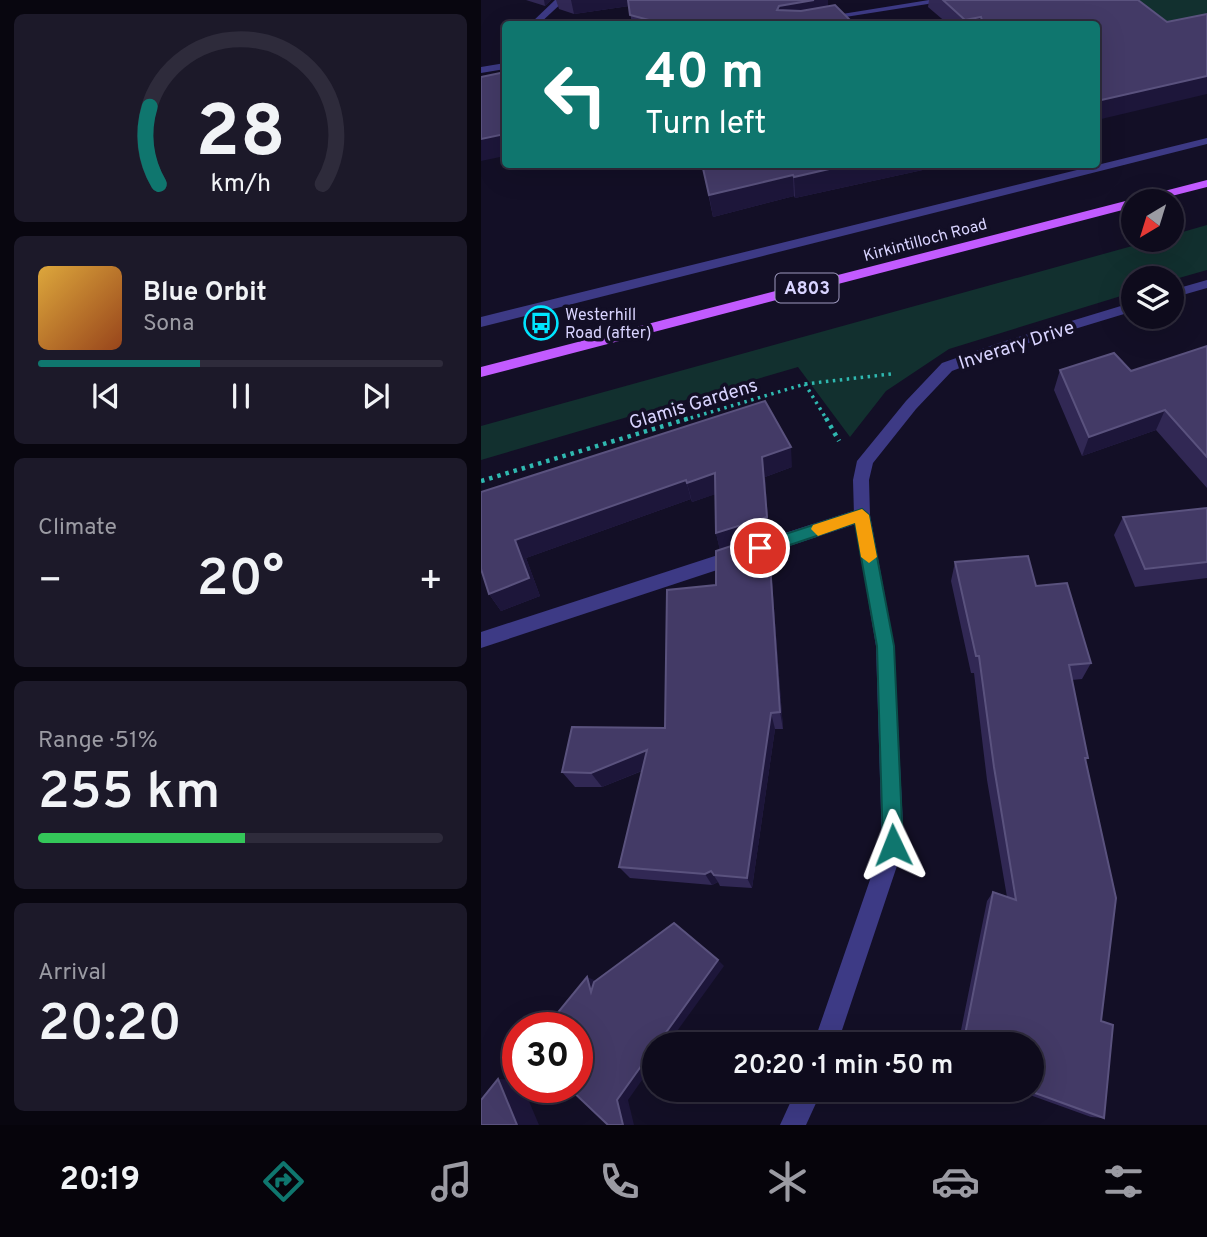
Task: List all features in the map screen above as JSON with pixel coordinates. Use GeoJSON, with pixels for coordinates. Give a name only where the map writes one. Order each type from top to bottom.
{"type":"FeatureCollection","features":[{"type":"Feature","properties":{"kind":"main road","name":"Kirkintilloch Road"},"geometry":{"type":"LineString","coordinates":[[1185,189],[1207,183]]}},
{"type":"Feature","properties":{"kind":"main road","name":"Kirkintilloch Road"},"geometry":{"type":"LineString","coordinates":[[481,372],[1121,206]]}},
{"type":"Feature","properties":{"kind":"street"},"geometry":{"type":"LineString","coordinates":[[537,21],[560,0]]}},
{"type":"Feature","properties":{"kind":"street"},"geometry":{"type":"LineString","coordinates":[[817,21],[880,15],[948,0]]}},
{"type":"Feature","properties":{"kind":"street"},"geometry":{"type":"LineString","coordinates":[[481,71],[502,67]]}},
{"type":"Feature","properties":{"kind":"street"},"geometry":{"type":"LineString","coordinates":[[1100,164],[1207,141]]}},
{"type":"Feature","properties":{"kind":"street"},"geometry":{"type":"LineString","coordinates":[[481,322],[1081,168]]}},
{"type":"Feature","properties":{"kind":"street"},"geometry":{"type":"LineString","coordinates":[[1184,291],[1207,284]]}},
{"type":"Feature","properties":{"kind":"street","name":"Inverary Drive"},"geometry":{"type":"LineString","coordinates":[[829,1032],[893,845],[885,646],[862,515],[861,480],[865,461],[911,405],[947,367],[1004,346],[1121,310]]}},
{"type":"Feature","properties":{"kind":"street"},"geometry":{"type":"LineString","coordinates":[[481,640],[862,515]]}},
{"type":"Feature","properties":{"kind":"street"},"geometry":{"type":"LineString","coordinates":[[793,1125],[804,1102]]}},
{"type":"Feature","properties":{"kind":"path","name":"Glamis Gardens"},"geometry":{"type":"LineString","coordinates":[[481,481],[805,384],[947,367]]}},
{"type":"Feature","properties":{"kind":"path"},"geometry":{"type":"LineString","coordinates":[[805,384],[861,480]]}},
{"type":"Feature","properties":{"kind":"green space"},"geometry":{"type":"Polygon","coordinates":[[[1132,0],[1207,0],[1207,28],[1174,34],[1132,0]]]}},
{"type":"Feature","properties":{"kind":"green space"},"geometry":{"type":"Polygon","coordinates":[[[1207,225],[1207,270],[1184,277],[1184,266],[1121,266],[1121,296],[949,349],[886,391],[850,437],[798,367],[481,460],[481,426],[1121,249],[1121,252],[1185,252],[1185,231],[1207,225]]]}},
{"type":"Feature","properties":{"kind":"building"},"geometry":{"type":"Polygon","coordinates":[[[628,0],[814,0],[779,6],[777,10],[801,11],[835,5],[851,21],[653,21],[630,15],[628,0]]]}},
{"type":"Feature","properties":{"kind":"building"},"geometry":{"type":"Polygon","coordinates":[[[943,0],[1138,0],[1167,22],[1207,14],[1207,76],[1100,100],[1100,21],[982,21],[981,17],[965,20],[943,0]]]}},
{"type":"Feature","properties":{"kind":"building"},"geometry":{"type":"Polygon","coordinates":[[[502,73],[502,135],[481,139],[481,77],[502,73]]]}},
{"type":"Feature","properties":{"kind":"building"},"geometry":{"type":"Polygon","coordinates":[[[703,168],[833,168],[794,177],[793,175],[709,195],[703,168]]]}},
{"type":"Feature","properties":{"kind":"building"},"geometry":{"type":"Polygon","coordinates":[[[1207,346],[1207,457],[1165,410],[1089,437],[1060,370],[1114,353],[1131,371],[1207,346]]]}},
{"type":"Feature","properties":{"kind":"building"},"geometry":{"type":"Polygon","coordinates":[[[765,401],[791,447],[762,457],[767,517],[716,533],[715,473],[687,483],[686,480],[515,540],[529,578],[489,594],[481,569],[481,492],[765,401]]]}},
{"type":"Feature","properties":{"kind":"building"},"geometry":{"type":"Polygon","coordinates":[[[1207,508],[1207,562],[1145,569],[1123,517],[1207,508]]]}},
{"type":"Feature","properties":{"kind":"building"},"geometry":{"type":"Polygon","coordinates":[[[768,534],[780,712],[771,713],[747,878],[714,875],[711,871],[705,874],[619,867],[647,750],[591,773],[562,772],[572,727],[665,728],[667,590],[716,585],[716,551],[768,534]]]}},
{"type":"Feature","properties":{"kind":"building"},"geometry":{"type":"Polygon","coordinates":[[[1028,556],[1036,586],[1067,583],[1091,663],[1069,665],[1088,758],[1085,758],[1116,898],[1101,1021],[1113,1025],[1104,1118],[1044,1096],[1044,1032],[966,1032],[993,892],[1016,900],[979,656],[976,656],[955,562],[1028,556]]]}},
{"type":"Feature","properties":{"kind":"building"},"geometry":{"type":"Polygon","coordinates":[[[674,923],[718,960],[666,1032],[642,1032],[642,1065],[617,1100],[623,1125],[608,1125],[585,1103],[593,1103],[593,1012],[558,1012],[587,977],[591,992],[594,982],[674,923]]]}},
{"type":"Feature","properties":{"kind":"building"},"geometry":{"type":"Polygon","coordinates":[[[498,1079],[502,1089],[502,1103],[508,1103],[517,1125],[481,1125],[481,1100],[498,1079]]]}},
{"type":"Feature","properties":{"kind":"slow traffic"},"geometry":{"type":"LineString","coordinates":[[818,529],[862,515],[869,557]]}},
{"type":"Feature","properties":{"kind":"place","name":"Westerhill Road (after)"},"geometry":{"type":"Point","coordinates":[541,323]}},
{"type":"Feature","properties":{"kind":"route"},"geometry":{"type":"LineString","coordinates":[[760,548],[862,515],[885,646],[893,845]]}}]}
